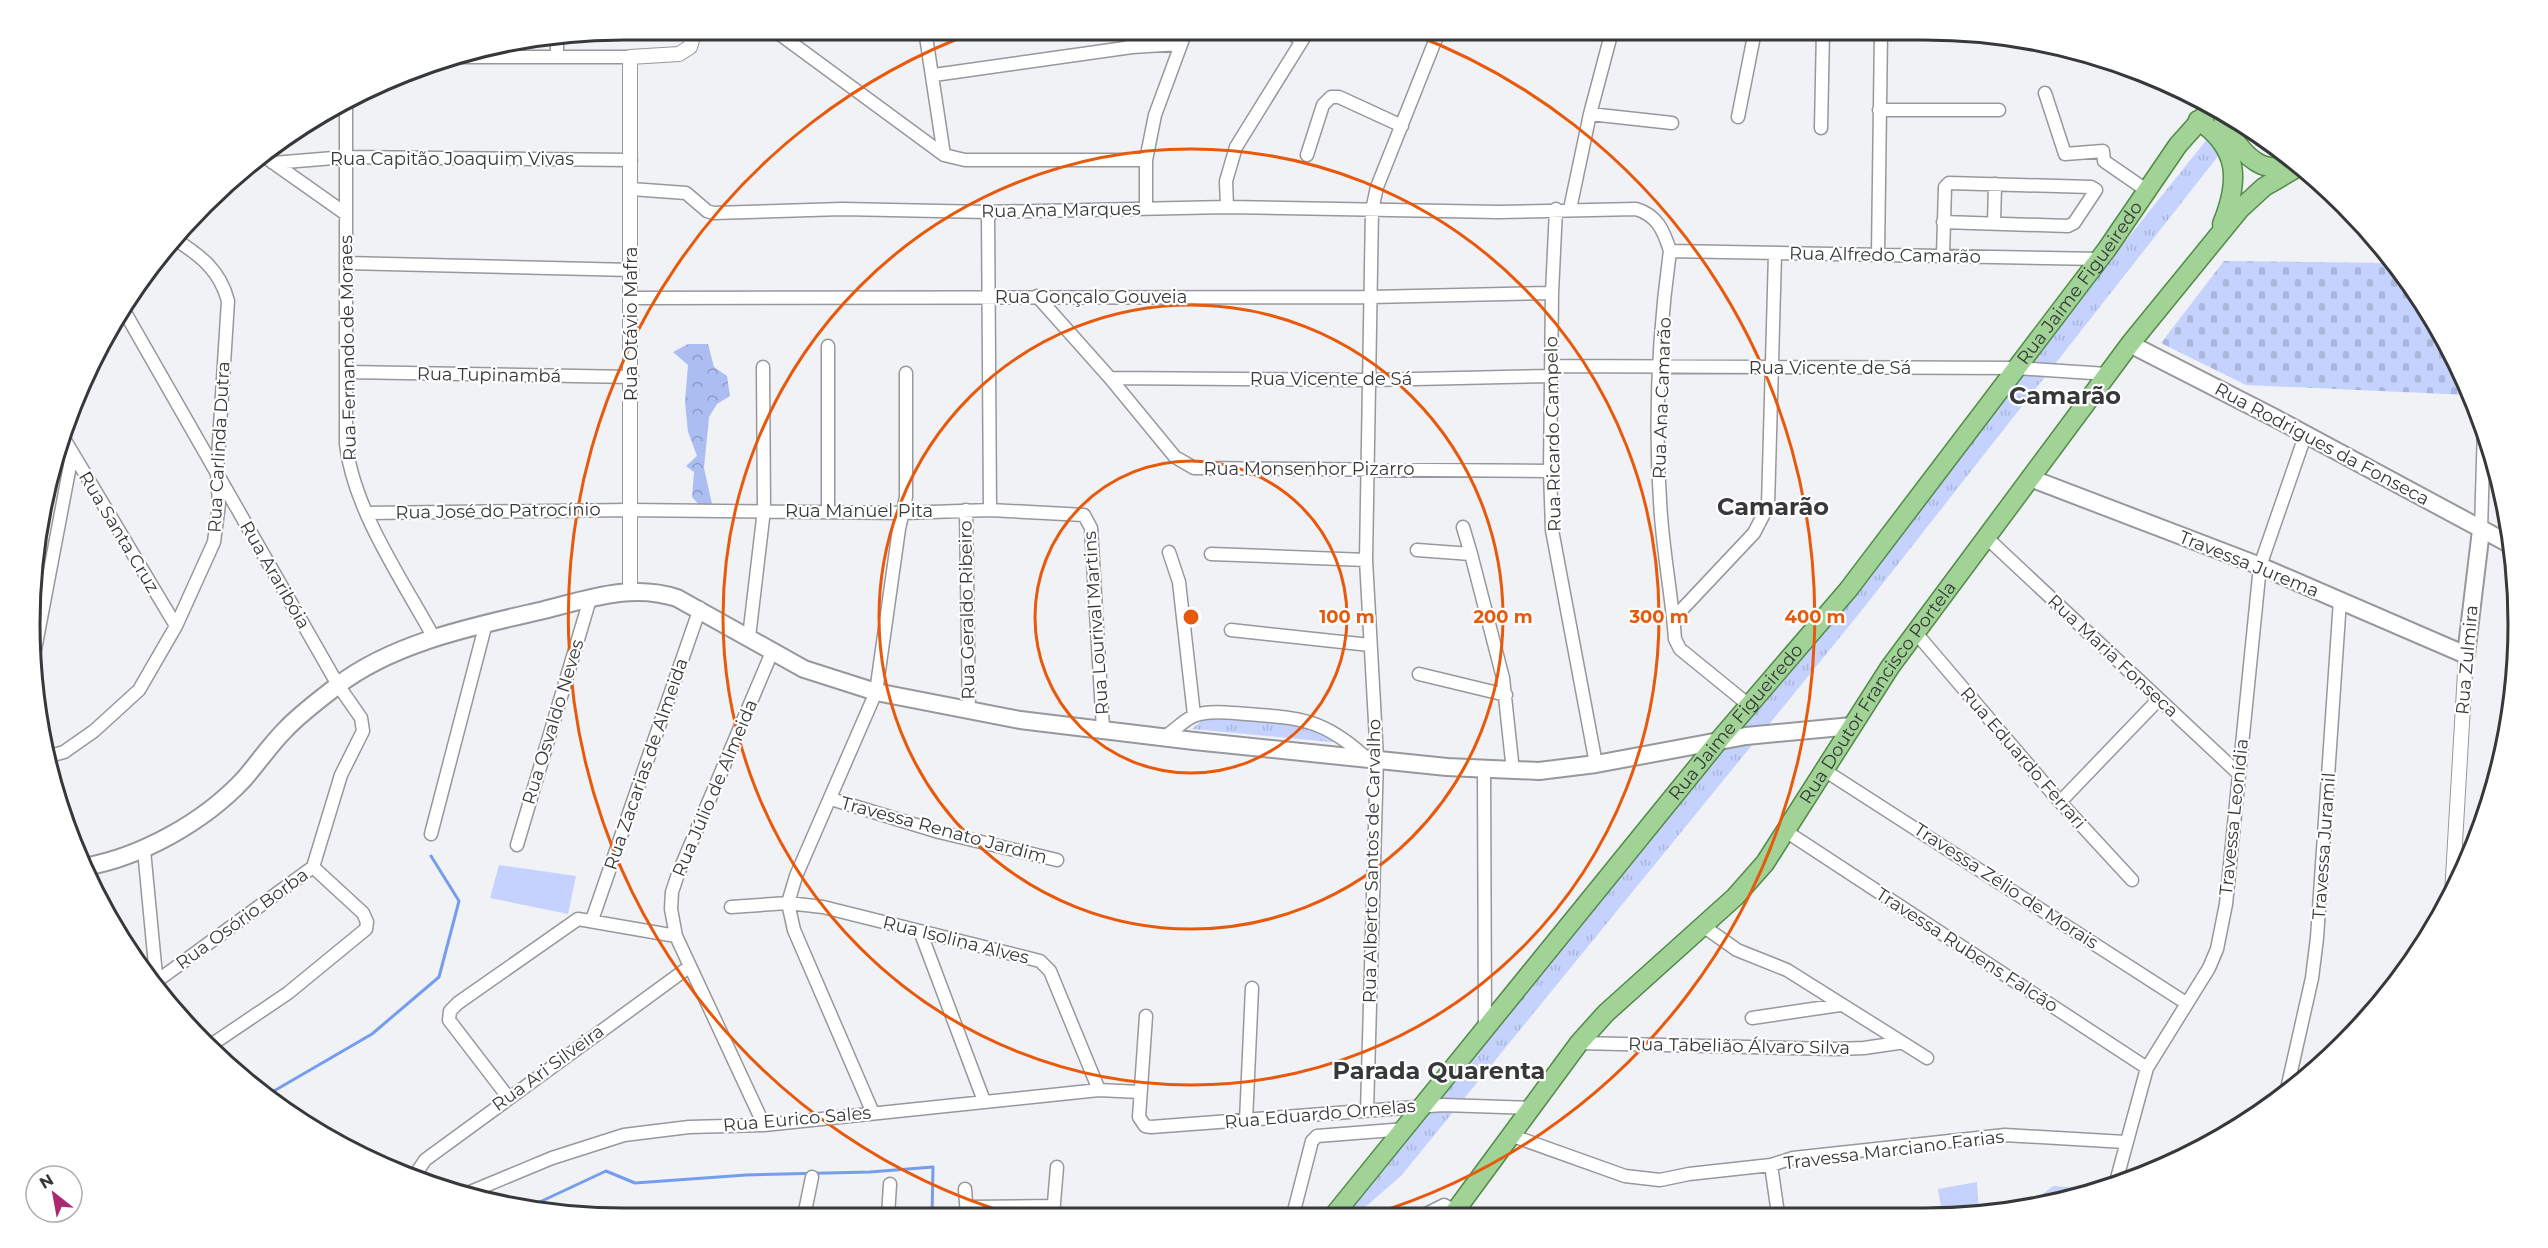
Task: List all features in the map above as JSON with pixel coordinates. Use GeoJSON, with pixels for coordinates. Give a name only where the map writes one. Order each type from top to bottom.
{"type":"FeatureCollection","features":[{"type":"Feature","properties":{"kind":"main road","name":"Rua Jaime Figueiredo"},"geometry":{"type":"LineString","coordinates":[[1340,1208],[1425,1106],[1720,739],[1848,590],[2100,259],[2146,190],[2205,113]]}},
{"type":"Feature","properties":{"kind":"main road"},"geometry":{"type":"LineString","coordinates":[[2198,120],[2223,140],[2230,157],[2234,178],[2232,193],[2218,234]]}},
{"type":"Feature","properties":{"kind":"main road"},"geometry":{"type":"LineString","coordinates":[[2230,128],[2248,156],[2262,165],[2286,166]]}},
{"type":"Feature","properties":{"kind":"main road","name":"Rua Doutor Francisco Portela"},"geometry":{"type":"LineString","coordinates":[[1458,1208],[1513,1136],[1579,1043],[1621,998],[1703,926],[1753,877],[1787,832],[1852,726],[1916,633],[2107,374],[2218,234],[2264,187],[2292,171]]}},
{"type":"Feature","properties":{"kind":"main road","name":"Rua Rodrigues da Fonseca"},"geometry":{"type":"LineString","coordinates":[[2130,344],[2502,540]]}},
{"type":"Feature","properties":{"kind":"main road","name":"Travessa Jurema"},"geometry":{"type":"LineString","coordinates":[[2030,478],[2260,566],[2466,655]]}},
{"type":"Feature","properties":{"kind":"main road","name":"Rua Zulmira"},"geometry":{"type":"LineString","coordinates":[[2466,655],[2481,530]]}},
{"type":"Feature","properties":{"kind":"main road"},"geometry":{"type":"LineString","coordinates":[[93,864],[144,850],[214,806],[243,780],[285,730],[338,685],[388,657],[434,638],[486,623],[630,591],[660,592],[700,608],[772,652],[820,675],[876,692],[1041,723],[1246,747],[1513,771],[1596,764],[1720,739],[1852,726]]}},
{"type":"Feature","properties":{"kind":"street"},"geometry":{"type":"LineString","coordinates":[[489,57],[630,57],[679,54],[691,40]]}},
{"type":"Feature","properties":{"kind":"street"},"geometry":{"type":"LineString","coordinates":[[788,40],[944,155],[965,160],[1146,159]]}},
{"type":"Feature","properties":{"kind":"street"},"geometry":{"type":"LineString","coordinates":[[927,40],[934,75],[944,155]]}},
{"type":"Feature","properties":{"kind":"street"},"geometry":{"type":"LineString","coordinates":[[1131,40],[1132,47]]}},
{"type":"Feature","properties":{"kind":"street"},"geometry":{"type":"LineString","coordinates":[[1146,208],[1146,159],[1161,94],[1182,40]]}},
{"type":"Feature","properties":{"kind":"street"},"geometry":{"type":"LineString","coordinates":[[1227,207],[1226,180],[1236,147],[1303,40]]}},
{"type":"Feature","properties":{"kind":"street","name":"Rua Alberto Santos de Carvalho"},"geometry":{"type":"LineString","coordinates":[[1367,1110],[1371,757],[1370,645],[1366,560],[1372,210],[1377,187],[1435,40]]}},
{"type":"Feature","properties":{"kind":"street"},"geometry":{"type":"LineString","coordinates":[[1570,209],[1590,114],[1610,40]]}},
{"type":"Feature","properties":{"kind":"street"},"geometry":{"type":"LineString","coordinates":[[1738,117],[1753,40]]}},
{"type":"Feature","properties":{"kind":"street"},"geometry":{"type":"LineString","coordinates":[[1821,128],[1823,40]]}},
{"type":"Feature","properties":{"kind":"street"},"geometry":{"type":"LineString","coordinates":[[1878,254],[1881,40]]}},
{"type":"Feature","properties":{"kind":"street"},"geometry":{"type":"LineString","coordinates":[[557,44],[557,56]]}},
{"type":"Feature","properties":{"kind":"street"},"geometry":{"type":"LineString","coordinates":[[934,75],[1132,47],[1180,44]]}},
{"type":"Feature","properties":{"kind":"street","name":"Rua Otávio Mafra"},"geometry":{"type":"LineString","coordinates":[[630,57],[632,189],[630,591]]}},
{"type":"Feature","properties":{"kind":"street"},"geometry":{"type":"LineString","coordinates":[[2045,93],[2065,154],[2103,151],[2104,161],[2146,190]]}},
{"type":"Feature","properties":{"kind":"street"},"geometry":{"type":"LineString","coordinates":[[1306,155],[1323,105],[1331,97],[1338,97],[1402,126]]}},
{"type":"Feature","properties":{"kind":"street"},"geometry":{"type":"LineString","coordinates":[[1879,110],[1999,110]]}},
{"type":"Feature","properties":{"kind":"street"},"geometry":{"type":"LineString","coordinates":[[346,112],[346,214]]}},
{"type":"Feature","properties":{"kind":"street"},"geometry":{"type":"LineString","coordinates":[[1590,114],[1672,123]]}},
{"type":"Feature","properties":{"kind":"street","name":"Rua Capitão Joaquim Vivas"},"geometry":{"type":"LineString","coordinates":[[273,163],[345,157],[631,160]]}},
{"type":"Feature","properties":{"kind":"street","name":"Rua Fernando de Moraes"},"geometry":{"type":"LineString","coordinates":[[270,161],[346,214],[346,372],[349,466],[366,513],[434,638]]}},
{"type":"Feature","properties":{"kind":"street"},"geometry":{"type":"LineString","coordinates":[[1994,224],[1995,184]]}},
{"type":"Feature","properties":{"kind":"street"},"geometry":{"type":"LineString","coordinates":[[1943,222],[2071,225],[2096,192],[2091,187],[1946,185],[1943,222],[1943,255]]}},
{"type":"Feature","properties":{"kind":"street","name":"Rua Ana Marques"},"geometry":{"type":"LineString","coordinates":[[632,189],[686,194],[707,212],[712,213],[820,209],[988,212],[1227,207],[1498,212],[1556,209]]}},
{"type":"Feature","properties":{"kind":"street"},"geometry":{"type":"LineString","coordinates":[[1556,209],[1636,209],[1648,213],[1665,233],[1670,251]]}},
{"type":"Feature","properties":{"kind":"street","name":"Rua Ricardo Campelo"},"geometry":{"type":"LineString","coordinates":[[1556,209],[1552,293],[1550,471],[1552,530],[1596,764]]}},
{"type":"Feature","properties":{"kind":"street","name":"Rua Geraldo Ribeiro"},"geometry":{"type":"LineString","coordinates":[[988,212],[995,298],[990,510]]}},
{"type":"Feature","properties":{"kind":"street","name":"Rua Carlinda Dutra"},"geometry":{"type":"LineString","coordinates":[[56,754],[64,752],[94,731],[139,690],[176,626],[214,542],[219,504],[217,473],[228,301],[223,283],[211,265],[181,244]]}},
{"type":"Feature","properties":{"kind":"street","name":"Rua Alfredo Camarão"},"geometry":{"type":"LineString","coordinates":[[1670,251],[2100,259]]}},
{"type":"Feature","properties":{"kind":"street","name":"Rua Ana Camarão"},"geometry":{"type":"LineString","coordinates":[[1670,251],[1659,367],[1660,514],[1675,639],[1680,649],[1750,705]]}},
{"type":"Feature","properties":{"kind":"street"},"geometry":{"type":"LineString","coordinates":[[1673,619],[1754,533],[1768,506],[1775,254]]}},
{"type":"Feature","properties":{"kind":"street"},"geometry":{"type":"LineString","coordinates":[[346,263],[632,270]]}},
{"type":"Feature","properties":{"kind":"street","name":"Rua Gonçalo Gouveia"},"geometry":{"type":"LineString","coordinates":[[631,298],[1371,297],[1552,293]]}},
{"type":"Feature","properties":{"kind":"street","name":"Rua Monsenhor Pizarro"},"geometry":{"type":"LineString","coordinates":[[1037,296],[1110,378],[1175,458],[1194,468],[1550,471]]}},
{"type":"Feature","properties":{"kind":"street","name":"Rua Araribóia"},"geometry":{"type":"LineString","coordinates":[[128,318],[338,685]]}},
{"type":"Feature","properties":{"kind":"street"},"geometry":{"type":"LineString","coordinates":[[828,346],[828,510]]}},
{"type":"Feature","properties":{"kind":"street"},"geometry":{"type":"LineString","coordinates":[[749,637],[764,510],[763,367]]}},
{"type":"Feature","properties":{"kind":"street","name":"Rua Vicente de Sá"},"geometry":{"type":"LineString","coordinates":[[1110,378],[1370,380],[1659,367],[2016,368],[2107,374]]}},
{"type":"Feature","properties":{"kind":"street","name":"Rua Tupinambá"},"geometry":{"type":"LineString","coordinates":[[346,372],[632,377]]}},
{"type":"Feature","properties":{"kind":"street"},"geometry":{"type":"LineString","coordinates":[[873,1113],[794,930],[788,903],[796,876],[876,692],[907,483],[906,373]]}},
{"type":"Feature","properties":{"kind":"street","name":"Travessa Leonídia"},"geometry":{"type":"LineString","coordinates":[[2117,1175],[2147,1068],[2209,968],[2217,949],[2226,904],[2260,566],[2305,436]]}},
{"type":"Feature","properties":{"kind":"street","name":"Rua Santa Cruz"},"geometry":{"type":"LineString","coordinates":[[68,447],[176,626]]}},
{"type":"Feature","properties":{"kind":"street"},"geometry":{"type":"LineString","coordinates":[[40,617],[72,455]]}},
{"type":"Feature","properties":{"kind":"street","name":"Rua Zulmira"},"geometry":{"type":"LineString","coordinates":[[2481,530],[2483,457]]}},
{"type":"Feature","properties":{"kind":"street","name":"Rua Manuel Pita"},"geometry":{"type":"LineString","coordinates":[[629,510],[828,510],[903,513],[990,510],[1077,513],[1087,518]]}},
{"type":"Feature","properties":{"kind":"street","name":"Rua José do Patrocínio"},"geometry":{"type":"LineString","coordinates":[[366,513],[629,510]]}},
{"type":"Feature","properties":{"kind":"street","name":"Rua Geraldo Ribeiro"},"geometry":{"type":"LineString","coordinates":[[966,510],[969,711]]}},
{"type":"Feature","properties":{"kind":"street","name":"Rua Lourival Martins"},"geometry":{"type":"LineString","coordinates":[[1087,518],[1091,528],[1103,729]]}},
{"type":"Feature","properties":{"kind":"street"},"geometry":{"type":"LineString","coordinates":[[1463,527],[1502,673],[1513,771]]}},
{"type":"Feature","properties":{"kind":"street","name":"Rua Maria Fonseca"},"geometry":{"type":"LineString","coordinates":[[1987,538],[2239,774]]}},
{"type":"Feature","properties":{"kind":"street"},"geometry":{"type":"LineString","coordinates":[[1417,550],[1471,554]]}},
{"type":"Feature","properties":{"kind":"street"},"geometry":{"type":"LineString","coordinates":[[1169,552],[1179,582],[1194,715]]}},
{"type":"Feature","properties":{"kind":"street"},"geometry":{"type":"LineString","coordinates":[[1211,554],[1366,560]]}},
{"type":"Feature","properties":{"kind":"street","name":"Rua Osvaldo Neves"},"geometry":{"type":"LineString","coordinates":[[517,845],[590,599]]}},
{"type":"Feature","properties":{"kind":"street","name":"Travessa Juramil"},"geometry":{"type":"LineString","coordinates":[[2289,1079],[2312,978],[2317,939],[2340,600]]}},
{"type":"Feature","properties":{"kind":"street","name":"Rua Zacarias de Almeida"},"geometry":{"type":"LineString","coordinates":[[592,920],[700,608]]}},
{"type":"Feature","properties":{"kind":"street"},"geometry":{"type":"LineString","coordinates":[[431,834],[486,623]]}},
{"type":"Feature","properties":{"kind":"street"},"geometry":{"type":"LineString","coordinates":[[1232,630],[1370,645]]}},
{"type":"Feature","properties":{"kind":"street","name":"Rua Eduardo Ferrari"},"geometry":{"type":"LineString","coordinates":[[1916,633],[2060,802],[2132,880]]}},
{"type":"Feature","properties":{"kind":"street","name":"Rua Júlio de Almeida"},"geometry":{"type":"LineString","coordinates":[[764,1125],[689,967],[676,936],[671,909],[672,892],[772,652]]}},
{"type":"Feature","properties":{"kind":"street","name":"Rua Zulmira"},"geometry":{"type":"LineString","coordinates":[[2454,868],[2466,655]]}},
{"type":"Feature","properties":{"kind":"street"},"geometry":{"type":"LineString","coordinates":[[1419,674],[1506,695]]}},
{"type":"Feature","properties":{"kind":"street","name":"Rua Osório Borba"},"geometry":{"type":"LineString","coordinates":[[162,980],[312,867],[341,775],[363,731],[361,718],[338,685]]}},
{"type":"Feature","properties":{"kind":"street"},"geometry":{"type":"LineString","coordinates":[[2060,802],[2158,699]]}},
{"type":"Feature","properties":{"kind":"street"},"geometry":{"type":"LineString","coordinates":[[1166,736],[1194,715],[1244,714],[1290,717],[1317,723],[1342,736],[1371,757]]}},
{"type":"Feature","properties":{"kind":"street"},"geometry":{"type":"LineString","coordinates":[[1484,769],[1485,1031]]}},
{"type":"Feature","properties":{"kind":"street","name":"Travessa Zélio de Morais"},"geometry":{"type":"LineString","coordinates":[[1824,770],[2186,1003]]}},
{"type":"Feature","properties":{"kind":"street","name":"Travessa Renato Jardim"},"geometry":{"type":"LineString","coordinates":[[831,800],[939,832],[1057,860]]}},
{"type":"Feature","properties":{"kind":"street","name":"Travessa Rubens Falcão"},"geometry":{"type":"LineString","coordinates":[[1787,832],[2147,1068]]}},
{"type":"Feature","properties":{"kind":"street"},"geometry":{"type":"LineString","coordinates":[[144,850],[156,972]]}},
{"type":"Feature","properties":{"kind":"street"},"geometry":{"type":"LineString","coordinates":[[216,1041],[288,993],[366,929],[367,922],[363,913],[312,867]]}},
{"type":"Feature","properties":{"kind":"street","name":"Rua Isolina Alves"},"geometry":{"type":"LineString","coordinates":[[731,907],[788,903],[824,908],[1031,957],[1046,966],[1099,1090]]}},
{"type":"Feature","properties":{"kind":"street"},"geometry":{"type":"LineString","coordinates":[[508,1098],[448,1020],[450,1011],[572,922],[592,920],[676,936]]}},
{"type":"Feature","properties":{"kind":"street"},"geometry":{"type":"LineString","coordinates":[[1703,926],[1737,950],[1787,970],[1898,1043],[1927,1059]]}},
{"type":"Feature","properties":{"kind":"street"},"geometry":{"type":"LineString","coordinates":[[920,931],[984,1101]]}},
{"type":"Feature","properties":{"kind":"street","name":"Rua Ari Silveira"},"geometry":{"type":"LineString","coordinates":[[419,1170],[425,1160],[689,967]]}},
{"type":"Feature","properties":{"kind":"street"},"geometry":{"type":"LineString","coordinates":[[1246,1121],[1252,988]]}},
{"type":"Feature","properties":{"kind":"street","name":"Rua Tabelião Álvaro Silva"},"geometry":{"type":"LineString","coordinates":[[1752,1018],[1840,1005]]}},
{"type":"Feature","properties":{"kind":"street"},"geometry":{"type":"LineString","coordinates":[[1140,1092],[1146,1016]]}},
{"type":"Feature","properties":{"kind":"street","name":"Rua Tabelião Álvaro Silva"},"geometry":{"type":"LineString","coordinates":[[1579,1043],[1837,1049],[1898,1043]]}},
{"type":"Feature","properties":{"kind":"street","name":"Rua Eurico Sales"},"geometry":{"type":"LineString","coordinates":[[477,1189],[552,1158],[624,1135],[688,1127],[764,1125],[1099,1090],[1140,1092]]}},
{"type":"Feature","properties":{"kind":"street","name":"Rua Eduardo Ornelas"},"geometry":{"type":"LineString","coordinates":[[1140,1092],[1139,1117],[1145,1126],[1246,1121],[1425,1106],[1532,1108]]}},
{"type":"Feature","properties":{"kind":"street"},"geometry":{"type":"LineString","coordinates":[[1295,1208],[1312,1141],[1317,1136],[1406,1129]]}},
{"type":"Feature","properties":{"kind":"street","name":"Travessa Marciano Farias"},"geometry":{"type":"LineString","coordinates":[[1513,1136],[1625,1176],[1660,1180],[1689,1174],[1771,1165],[1793,1158],[1974,1137],[2048,1136],[2125,1142]]}},
{"type":"Feature","properties":{"kind":"street","name":"Travessa Marciano Farias"},"geometry":{"type":"LineString","coordinates":[[1771,1165],[1777,1208]]}},
{"type":"Feature","properties":{"kind":"street"},"geometry":{"type":"LineString","coordinates":[[1053,1208],[1057,1167]]}},
{"type":"Feature","properties":{"kind":"street"},"geometry":{"type":"LineString","coordinates":[[806,1208],[812,1177]]}},
{"type":"Feature","properties":{"kind":"street"},"geometry":{"type":"LineString","coordinates":[[888,1208],[890,1184]]}},
{"type":"Feature","properties":{"kind":"street"},"geometry":{"type":"LineString","coordinates":[[965,1189],[967,1208]]}},
{"type":"Feature","properties":{"kind":"green space"},"geometry":{"type":"Polygon","coordinates":[[[2212,133],[2226,146],[1862,610],[1401,1176],[1364,1208],[1351,1208],[2212,133]]]}},
{"type":"Feature","properties":{"kind":"green space"},"geometry":{"type":"Polygon","coordinates":[[[2224,261],[2382,263],[2429,332],[2460,395],[2246,385],[2161,343],[2224,261]]]}},
{"type":"Feature","properties":{"kind":"green space"},"geometry":{"type":"Polygon","coordinates":[[[688,344],[708,344],[714,367],[727,376],[730,396],[717,404],[709,417],[704,468],[712,504],[702,508],[692,497],[694,472],[686,466],[697,456],[688,432],[685,402],[688,365],[673,352],[688,344]]]}},
{"type":"Feature","properties":{"kind":"green space"},"geometry":{"type":"Polygon","coordinates":[[[1204,718],[1257,719],[1292,724],[1309,728],[1341,743],[1192,729],[1204,718]]]}},
{"type":"Feature","properties":{"kind":"green space"},"geometry":{"type":"Polygon","coordinates":[[[499,865],[576,876],[568,914],[490,898],[499,865]]]}},
{"type":"Feature","properties":{"kind":"green space"},"geometry":{"type":"Polygon","coordinates":[[[1977,1182],[1978,1205],[1941,1207],[1938,1189],[1977,1182]]]}},
{"type":"Feature","properties":{"kind":"green space"},"geometry":{"type":"Polygon","coordinates":[[[2053,1186],[2076,1188],[2075,1188],[2041,1195],[2053,1186]]]}},
{"type":"Feature","properties":{"kind":"waterway"},"geometry":{"type":"LineString","coordinates":[[274,1091],[372,1034],[439,977],[459,901],[431,856]]}},
{"type":"Feature","properties":{"kind":"waterway"},"geometry":{"type":"LineString","coordinates":[[541,1202],[606,1171],[635,1183],[746,1175],[870,1172],[933,1167],[932,1208]]}},
{"type":"Feature","properties":{"kind":"district","name":"Camarão"},"geometry":{"type":"Point","coordinates":[2065,396]}},
{"type":"Feature","properties":{"kind":"district","name":"Camarão"},"geometry":{"type":"Point","coordinates":[1773,507]}},
{"type":"Feature","properties":{"kind":"district","name":"Parada Quarenta"},"geometry":{"type":"Point","coordinates":[1439,1071]}}]}
